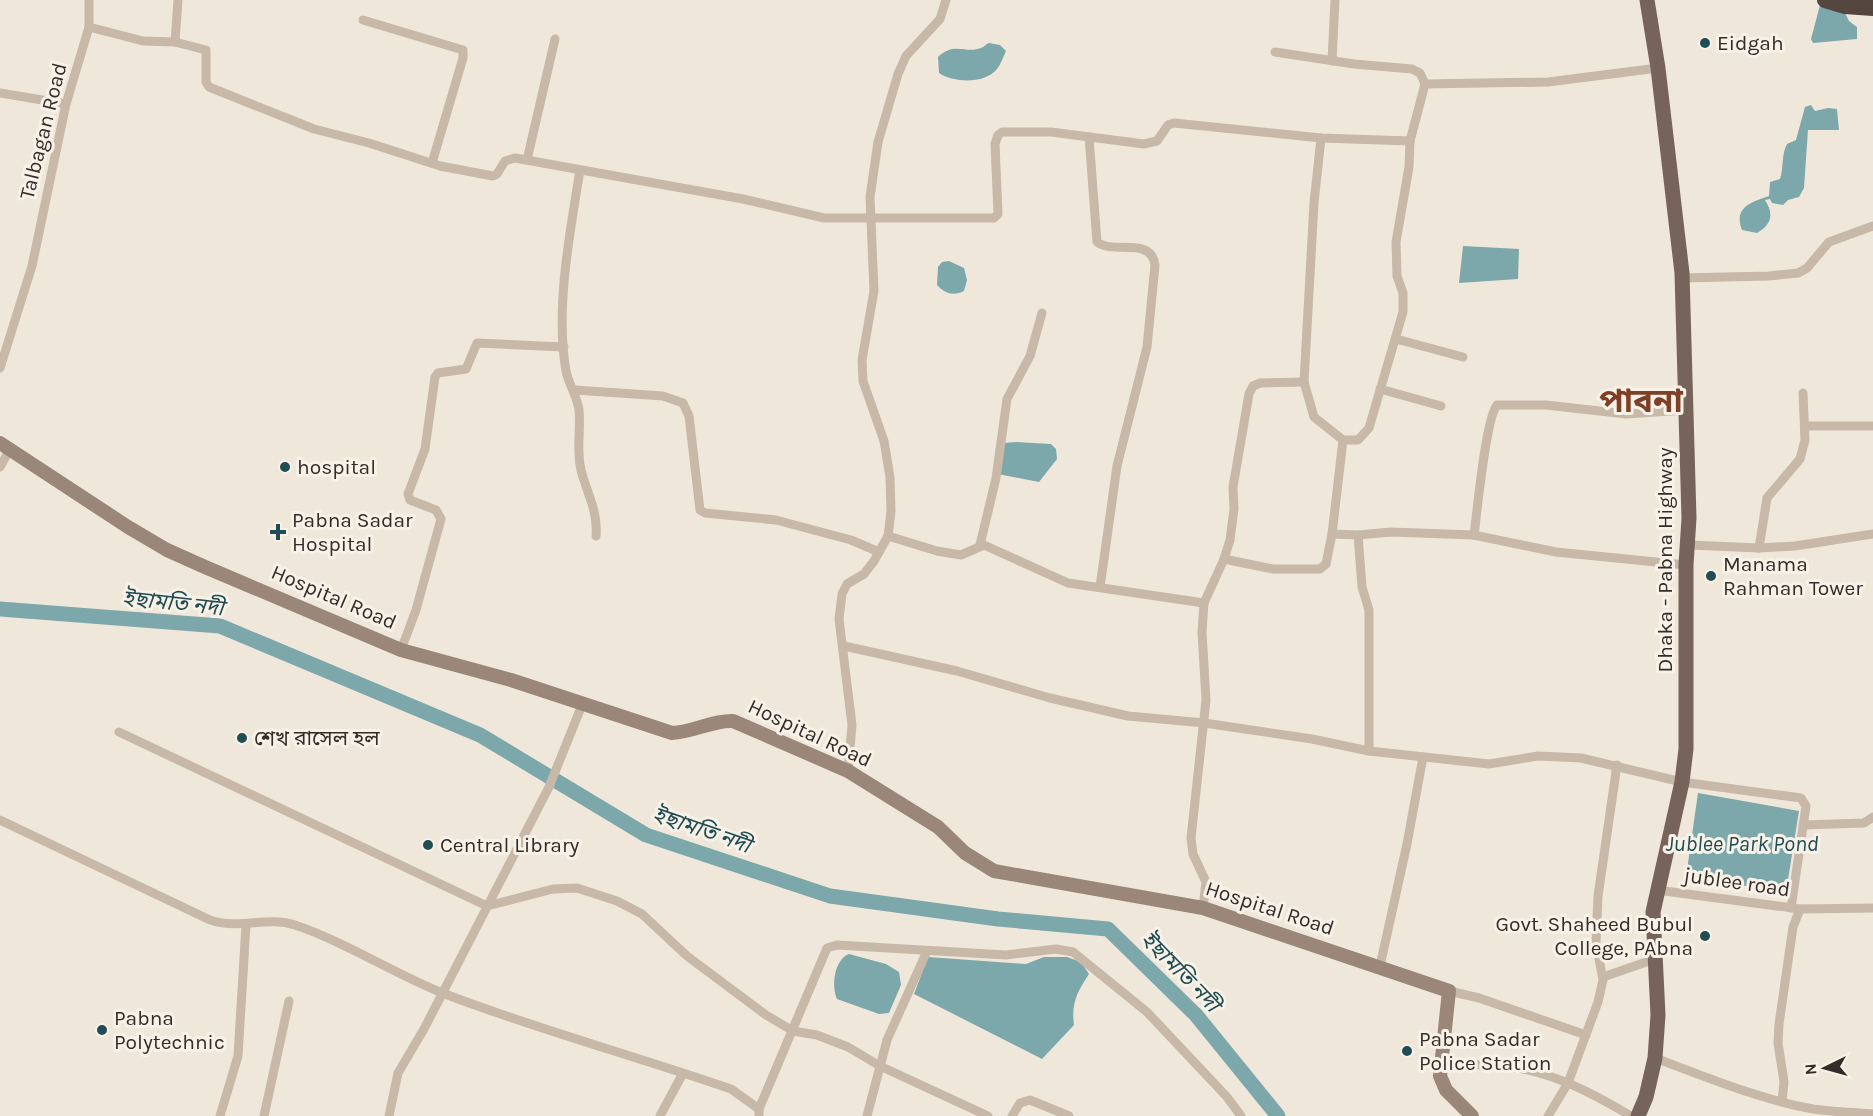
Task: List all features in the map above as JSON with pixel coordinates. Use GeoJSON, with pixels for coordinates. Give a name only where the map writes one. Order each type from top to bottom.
{"type":"FeatureCollection","features":[{"type":"Feature","properties":{"kind":"highway"},"geometry":{"type":"LineString","coordinates":[[1825,0],[1845,6],[1863,5]]}},
{"type":"Feature","properties":{"kind":"main road","name":"Dhaka - Pabna Highway"},"geometry":{"type":"LineString","coordinates":[[1638,1116],[1646,1097],[1655,1058],[1658,1015],[1653,912],[1682,782],[1686,749],[1686,565],[1689,545],[1682,278],[1658,68],[1647,0]]}},
{"type":"Feature","properties":{"kind":"main road","name":"Hospital Road"},"geometry":{"type":"LineString","coordinates":[[5,446],[167,550],[401,650],[512,680],[672,733],[683,732],[720,720],[733,721],[848,771],[938,827],[965,853],[994,871],[1203,908],[1449,991]]}},
{"type":"Feature","properties":{"kind":"main road"},"geometry":{"type":"LineString","coordinates":[[1449,991],[1440,1076],[1446,1090],[1472,1116]]}},
{"type":"Feature","properties":{"kind":"street","name":"Talbagan Road"},"geometry":{"type":"LineString","coordinates":[[0,368],[32,266],[66,104],[89,27],[89,0]]}},
{"type":"Feature","properties":{"kind":"street"},"geometry":{"type":"LineString","coordinates":[[175,42],[178,0]]}},
{"type":"Feature","properties":{"kind":"street"},"geometry":{"type":"LineString","coordinates":[[848,771],[852,725],[839,619],[842,594],[847,584],[864,574],[888,536],[890,477],[884,441],[863,381],[862,360],[874,291],[869,218],[878,142],[898,74],[906,56],[940,19],[946,0]]}},
{"type":"Feature","properties":{"kind":"street"},"geometry":{"type":"LineString","coordinates":[[1332,61],[1335,0]]}},
{"type":"Feature","properties":{"kind":"street"},"geometry":{"type":"LineString","coordinates":[[363,20],[463,50],[463,58],[432,163]]}},
{"type":"Feature","properties":{"kind":"street"},"geometry":{"type":"LineString","coordinates":[[89,27],[143,41],[175,42],[206,50],[205,80],[209,87],[314,129],[432,163],[493,176],[509,159],[527,160],[743,198],[824,218],[994,218],[998,214],[995,148],[998,135],[1002,132],[1027,131],[1152,144],[1168,125],[1174,123],[1321,138],[1410,141]]}},
{"type":"Feature","properties":{"kind":"street"},"geometry":{"type":"LineString","coordinates":[[527,160],[555,39]]}},
{"type":"Feature","properties":{"kind":"street"},"geometry":{"type":"LineString","coordinates":[[1275,52],[1332,61],[1412,69],[1420,73],[1425,84],[1410,141],[1409,167],[1396,242],[1396,276],[1404,301],[1396,339],[1369,428],[1364,437],[1358,440],[1343,440],[1314,417],[1304,382],[1314,203],[1321,138]]}},
{"type":"Feature","properties":{"kind":"street"},"geometry":{"type":"LineString","coordinates":[[1425,84],[1548,82],[1658,68]]}},
{"type":"Feature","properties":{"kind":"street"},"geometry":{"type":"LineString","coordinates":[[0,93],[66,104]]}},
{"type":"Feature","properties":{"kind":"street"},"geometry":{"type":"LineString","coordinates":[[1089,137],[1097,242],[1109,247],[1143,248],[1151,254],[1155,265],[1147,346],[1117,466],[1100,587]]}},
{"type":"Feature","properties":{"kind":"street"},"geometry":{"type":"LineString","coordinates":[[580,170],[567,270],[564,346],[567,372],[575,390],[579,414],[580,468],[596,514],[596,536]]}},
{"type":"Feature","properties":{"kind":"street"},"geometry":{"type":"LineString","coordinates":[[1682,278],[1798,273],[1808,268],[1829,242],[1873,226]]}},
{"type":"Feature","properties":{"kind":"street"},"geometry":{"type":"LineString","coordinates":[[888,536],[937,551],[961,555],[980,545],[996,478],[1007,399],[1030,356],[1042,313]]}},
{"type":"Feature","properties":{"kind":"street"},"geometry":{"type":"LineString","coordinates":[[1396,339],[1463,357]]}},
{"type":"Feature","properties":{"kind":"street"},"geometry":{"type":"LineString","coordinates":[[401,650],[419,600],[441,519],[439,512],[410,500],[408,494],[424,449],[435,377],[438,373],[466,369],[477,343],[564,346]]}},
{"type":"Feature","properties":{"kind":"street"},"geometry":{"type":"LineString","coordinates":[[1203,908],[1206,882],[1193,854],[1191,838],[1204,723],[1206,676],[1202,632],[1204,603],[1224,560],[1230,540],[1234,509],[1233,487],[1252,386],[1260,383],[1304,382]]}},
{"type":"Feature","properties":{"kind":"street"},"geometry":{"type":"LineString","coordinates":[[1380,389],[1441,406]]}},
{"type":"Feature","properties":{"kind":"street"},"geometry":{"type":"LineString","coordinates":[[575,390],[663,396],[683,403],[689,416],[700,510],[705,513],[776,520],[851,540],[879,552]]}},
{"type":"Feature","properties":{"kind":"street"},"geometry":{"type":"LineString","coordinates":[[1759,548],[1767,498],[1800,459],[1805,426],[1803,393]]}},
{"type":"Feature","properties":{"kind":"street"},"geometry":{"type":"LineString","coordinates":[[1474,535],[1489,430],[1494,407],[1497,405],[1546,405],[1626,414],[1686,410]]}},
{"type":"Feature","properties":{"kind":"street"},"geometry":{"type":"LineString","coordinates":[[1805,426],[1873,426]]}},
{"type":"Feature","properties":{"kind":"street"},"geometry":{"type":"LineString","coordinates":[[1224,560],[1273,569],[1320,569],[1326,564],[1332,534],[1343,440]]}},
{"type":"Feature","properties":{"kind":"street"},"geometry":{"type":"LineString","coordinates":[[0,467],[5,446]]}},
{"type":"Feature","properties":{"kind":"street"},"geometry":{"type":"LineString","coordinates":[[1332,534],[1358,535],[1390,532],[1474,535],[1556,552],[1686,565]]}},
{"type":"Feature","properties":{"kind":"street"},"geometry":{"type":"LineString","coordinates":[[1689,545],[1759,548],[1840,541],[1873,534]]}},
{"type":"Feature","properties":{"kind":"street"},"geometry":{"type":"LineString","coordinates":[[1358,535],[1362,587],[1369,610],[1369,751]]}},
{"type":"Feature","properties":{"kind":"street"},"geometry":{"type":"LineString","coordinates":[[980,545],[1068,583],[1204,603]]}},
{"type":"Feature","properties":{"kind":"street"},"geometry":{"type":"LineString","coordinates":[[844,646],[957,671],[1050,698],[1128,716],[1204,723],[1423,758],[1489,764],[1538,756],[1581,758],[1682,782]]}},
{"type":"Feature","properties":{"kind":"street"},"geometry":{"type":"LineString","coordinates":[[389,1116],[398,1073],[424,1029],[549,787],[582,705]]}},
{"type":"Feature","properties":{"kind":"street"},"geometry":{"type":"LineString","coordinates":[[119,732],[487,906],[553,889],[577,888],[617,901],[642,914],[687,956],[766,1015],[793,1031],[817,1035],[848,1047],[880,1066],[988,1116]]}},
{"type":"Feature","properties":{"kind":"street"},"geometry":{"type":"LineString","coordinates":[[1380,966],[1423,758]]}},
{"type":"Feature","properties":{"kind":"street"},"geometry":{"type":"LineString","coordinates":[[1548,1116],[1568,1083],[1586,1035],[1603,977],[1596,943],[1599,884],[1617,765]]}},
{"type":"Feature","properties":{"kind":"street","name":"jublee road"},"geometry":{"type":"LineString","coordinates":[[1682,782],[1801,798],[1806,806],[1796,908],[1779,1024],[1778,1043],[1784,1082],[1782,1101]]}},
{"type":"Feature","properties":{"kind":"street"},"geometry":{"type":"LineString","coordinates":[[1803,825],[1864,823],[1873,817]]}},
{"type":"Feature","properties":{"kind":"street"},"geometry":{"type":"LineString","coordinates":[[0,820],[210,920],[224,925],[280,922],[310,930],[442,992],[513,1019],[731,1089],[759,1113],[827,948],[831,945],[1006,955],[1056,949],[1073,952],[1147,1012],[1227,1097],[1241,1116]]}},
{"type":"Feature","properties":{"kind":"street","name":"jublee road"},"geometry":{"type":"LineString","coordinates":[[1657,890],[1796,908],[1873,908]]}},
{"type":"Feature","properties":{"kind":"street"},"geometry":{"type":"LineString","coordinates":[[220,1116],[238,1056],[246,925]]}},
{"type":"Feature","properties":{"kind":"street"},"geometry":{"type":"LineString","coordinates":[[867,1116],[880,1066],[903,1000],[927,951]]}},
{"type":"Feature","properties":{"kind":"street"},"geometry":{"type":"LineString","coordinates":[[1603,977],[1655,959]]}},
{"type":"Feature","properties":{"kind":"street"},"geometry":{"type":"LineString","coordinates":[[1449,991],[1479,998],[1586,1035]]}},
{"type":"Feature","properties":{"kind":"street"},"geometry":{"type":"LineString","coordinates":[[264,1116],[289,1001]]}},
{"type":"Feature","properties":{"kind":"street"},"geometry":{"type":"LineString","coordinates":[[1655,1058],[1734,1088],[1782,1101],[1814,1109],[1850,1114],[1873,1114]]}},
{"type":"Feature","properties":{"kind":"street"},"geometry":{"type":"LineString","coordinates":[[1440,1060],[1512,1067],[1568,1083],[1631,1116]]}},
{"type":"Feature","properties":{"kind":"street"},"geometry":{"type":"LineString","coordinates":[[660,1116],[682,1075]]}},
{"type":"Feature","properties":{"kind":"street"},"geometry":{"type":"LineString","coordinates":[[1012,1116],[1020,1103],[1030,1100],[1069,1116]]}},
{"type":"Feature","properties":{"kind":"water"},"geometry":{"type":"Polygon","coordinates":[[[1820,5],[1844,11],[1849,21],[1857,27],[1857,39],[1813,43],[1811,39],[1820,5]]]}},
{"type":"Feature","properties":{"kind":"water"},"geometry":{"type":"Polygon","coordinates":[[[989,43],[1000,45],[1006,51],[992,74],[977,79],[961,80],[939,73],[938,57],[944,52],[955,49],[982,48],[989,43]]]}},
{"type":"Feature","properties":{"kind":"water"},"geometry":{"type":"Polygon","coordinates":[[[1811,105],[1815,111],[1828,108],[1837,109],[1839,130],[1808,130],[1804,188],[1799,197],[1788,200],[1783,205],[1772,203],[1770,199],[1765,200],[1770,210],[1770,218],[1766,226],[1757,233],[1742,230],[1740,216],[1742,211],[1751,203],[1769,196],[1770,182],[1780,179],[1787,144],[1796,140],[1805,107],[1811,105]]]}},
{"type":"Feature","properties":{"kind":"water"},"geometry":{"type":"Polygon","coordinates":[[[1463,246],[1519,249],[1518,279],[1459,283],[1463,246]]]}},
{"type":"Feature","properties":{"kind":"water"},"geometry":{"type":"Polygon","coordinates":[[[949,261],[964,268],[967,280],[964,291],[950,293],[937,285],[938,267],[942,262],[949,261]]]}},
{"type":"Feature","properties":{"kind":"water"},"geometry":{"type":"Polygon","coordinates":[[[1004,443],[1051,444],[1056,449],[1057,459],[1039,482],[998,474],[1004,443]]]}},
{"type":"Feature","properties":{"kind":"water","name":"Jublee Park Pond"},"geometry":{"type":"Polygon","coordinates":[[[1698,793],[1799,811],[1786,892],[1686,877],[1698,793]]]}},
{"type":"Feature","properties":{"kind":"water"},"geometry":{"type":"Polygon","coordinates":[[[849,954],[886,964],[899,972],[901,985],[889,1013],[879,1014],[837,999],[834,987],[835,974],[840,962],[849,954]]]}},
{"type":"Feature","properties":{"kind":"water"},"geometry":{"type":"Polygon","coordinates":[[[928,957],[1026,964],[1044,957],[1067,957],[1081,962],[1089,974],[1076,998],[1073,1011],[1074,1025],[1042,1059],[914,994],[928,957]]]}},
{"type":"Feature","properties":{"kind":"waterway","name":"ইছামতি নদী"},"geometry":{"type":"LineString","coordinates":[[0,609],[220,626],[480,735],[646,835],[830,896],[998,919],[1108,929],[1196,1015],[1278,1116]]}},
{"type":"Feature","properties":{"kind":"place","name":"Eidgah"},"geometry":{"type":"Point","coordinates":[1705,43]}},
{"type":"Feature","properties":{"kind":"place","name":"hospital"},"geometry":{"type":"Point","coordinates":[285,467]}},
{"type":"Feature","properties":{"kind":"place","name":"Pabna Sadar Hospital"},"geometry":{"type":"Point","coordinates":[278,532]}},
{"type":"Feature","properties":{"kind":"place","name":"Manama Rahman Tower"},"geometry":{"type":"Point","coordinates":[1711,576]}},
{"type":"Feature","properties":{"kind":"place","name":"শেখ রাসেল হল"},"geometry":{"type":"Point","coordinates":[242,738]}},
{"type":"Feature","properties":{"kind":"place","name":"Central Library"},"geometry":{"type":"Point","coordinates":[428,845]}},
{"type":"Feature","properties":{"kind":"place","name":"Govt. Shaheed Bubul College, PAbna"},"geometry":{"type":"Point","coordinates":[1705,936]}},
{"type":"Feature","properties":{"kind":"place","name":"Pabna Polytechnic"},"geometry":{"type":"Point","coordinates":[102,1030]}},
{"type":"Feature","properties":{"kind":"place","name":"Pabna Sadar Police Station"},"geometry":{"type":"Point","coordinates":[1407,1051]}},
{"type":"Feature","properties":{"kind":"district","name":"পাবনা"},"geometry":{"type":"Point","coordinates":[1641,400]}}]}
